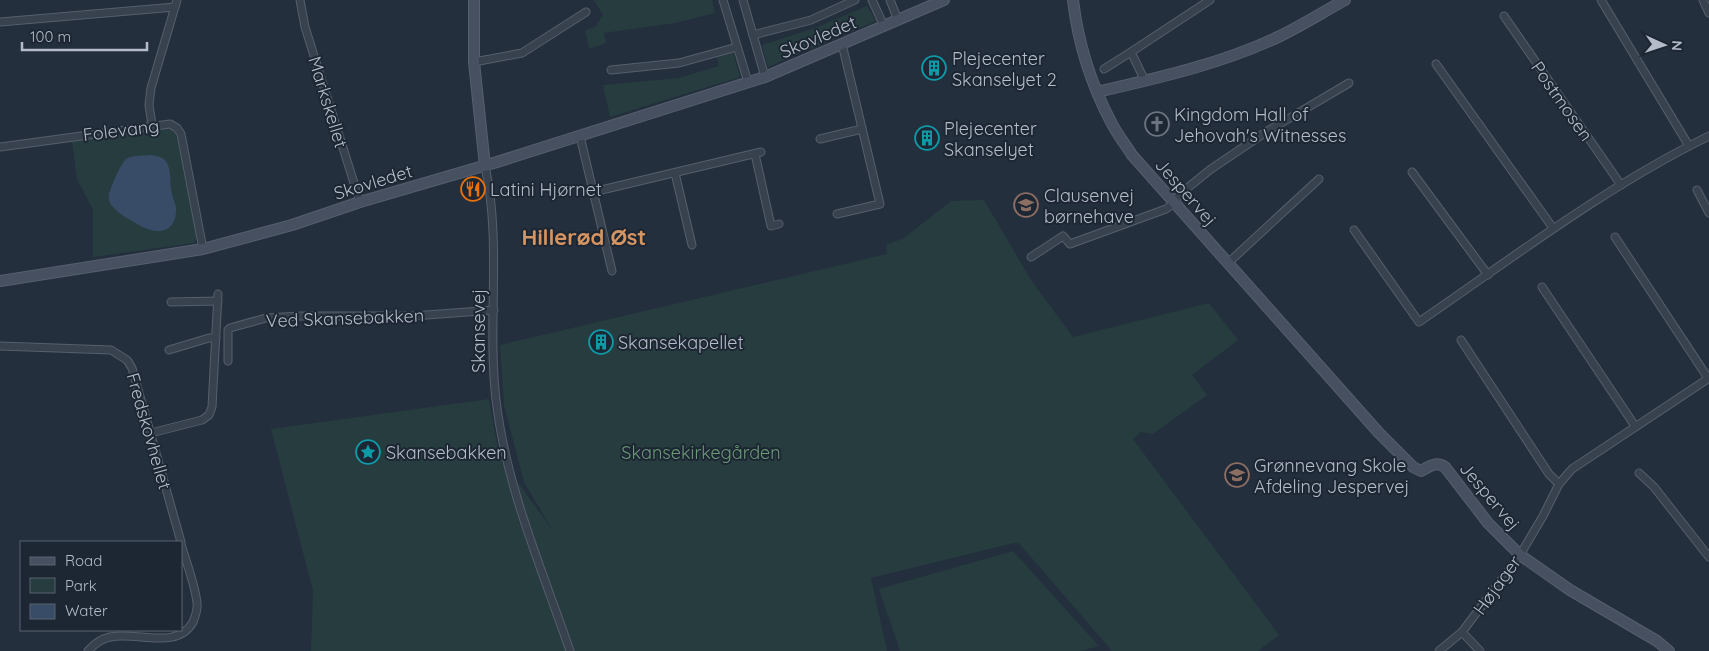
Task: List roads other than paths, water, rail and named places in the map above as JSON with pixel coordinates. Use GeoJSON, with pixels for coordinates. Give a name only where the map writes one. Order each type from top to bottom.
{"type":"FeatureCollection","features":[{"type":"Feature","properties":{"kind":"street","name":"Markskellet"},"geometry":{"type":"LineString","coordinates":[[300,0],[305,27],[360,202]]}},
{"type":"Feature","properties":{"kind":"street","name":"Skansevej"},"geometry":{"type":"LineString","coordinates":[[474,0],[474,62],[494,232],[494,369],[496,400],[508,467],[570,651]]}},
{"type":"Feature","properties":{"kind":"street"},"geometry":{"type":"LineString","coordinates":[[723,0],[748,82]]}},
{"type":"Feature","properties":{"kind":"street","name":"Skovledet"},"geometry":{"type":"LineString","coordinates":[[743,0],[765,77]]}},
{"type":"Feature","properties":{"kind":"street","name":"Skovledet"},"geometry":{"type":"LineString","coordinates":[[753,35],[811,20],[855,0]]}},
{"type":"Feature","properties":{"kind":"street","name":"Skovledet"},"geometry":{"type":"LineString","coordinates":[[872,0],[884,26]]}},
{"type":"Feature","properties":{"kind":"street"},"geometry":{"type":"LineString","coordinates":[[890,0],[898,20]]}},
{"type":"Feature","properties":{"kind":"street","name":"Skovledet"},"geometry":{"type":"LineString","coordinates":[[0,281],[204,248],[292,225],[360,202],[485,166],[765,77],[944,0]]}},
{"type":"Feature","properties":{"kind":"street","name":"Jespervej"},"geometry":{"type":"LineString","coordinates":[[1073,0],[1076,27],[1097,92],[1112,124],[1132,155],[1361,413],[1413,467],[1421,470],[1434,464],[1440,464],[1445,468],[1488,523],[1520,555],[1570,590],[1669,651]]}},
{"type":"Feature","properties":{"kind":"street"},"geometry":{"type":"LineString","coordinates":[[1104,69],[1210,0]]}},
{"type":"Feature","properties":{"kind":"street"},"geometry":{"type":"LineString","coordinates":[[1097,92],[1182,73],[1278,37],[1345,0]]}},
{"type":"Feature","properties":{"kind":"street"},"geometry":{"type":"LineString","coordinates":[[1601,0],[1689,146]]}},
{"type":"Feature","properties":{"kind":"street"},"geometry":{"type":"LineString","coordinates":[[1703,0],[1709,13]]}},
{"type":"Feature","properties":{"kind":"street"},"geometry":{"type":"LineString","coordinates":[[0,22],[176,4],[151,88],[149,105],[152,125]]}},
{"type":"Feature","properties":{"kind":"street"},"geometry":{"type":"LineString","coordinates":[[474,62],[522,54],[586,12]]}},
{"type":"Feature","properties":{"kind":"street","name":"Postmosen"},"geometry":{"type":"LineString","coordinates":[[1504,16],[1621,185]]}},
{"type":"Feature","properties":{"kind":"street"},"geometry":{"type":"LineString","coordinates":[[837,214],[880,204],[842,44]]}},
{"type":"Feature","properties":{"kind":"street"},"geometry":{"type":"LineString","coordinates":[[611,70],[679,63],[737,47]]}},
{"type":"Feature","properties":{"kind":"street"},"geometry":{"type":"LineString","coordinates":[[1131,52],[1145,81]]}},
{"type":"Feature","properties":{"kind":"street"},"geometry":{"type":"LineString","coordinates":[[1436,64],[1553,228]]}},
{"type":"Feature","properties":{"kind":"street"},"geometry":{"type":"LineString","coordinates":[[1031,257],[1063,236],[1070,244],[1166,209],[1174,203],[1180,194],[1211,168],[1266,132],[1350,83]]}},
{"type":"Feature","properties":{"kind":"street","name":"Folevang"},"geometry":{"type":"LineString","coordinates":[[0,147],[170,124],[177,128],[181,134],[204,248]]}},
{"type":"Feature","properties":{"kind":"street"},"geometry":{"type":"LineString","coordinates":[[820,139],[862,129]]}},
{"type":"Feature","properties":{"kind":"street"},"geometry":{"type":"LineString","coordinates":[[580,136],[612,271]]}},
{"type":"Feature","properties":{"kind":"street"},"geometry":{"type":"LineString","coordinates":[[1354,230],[1419,322],[1553,228],[1658,162],[1709,136]]}},
{"type":"Feature","properties":{"kind":"street"},"geometry":{"type":"LineString","coordinates":[[594,192],[758,153],[772,226],[779,224]]}},
{"type":"Feature","properties":{"kind":"street"},"geometry":{"type":"LineString","coordinates":[[1412,172],[1488,275]]}},
{"type":"Feature","properties":{"kind":"street"},"geometry":{"type":"LineString","coordinates":[[675,173],[692,245]]}},
{"type":"Feature","properties":{"kind":"street"},"geometry":{"type":"LineString","coordinates":[[1228,263],[1319,178]]}},
{"type":"Feature","properties":{"kind":"street"},"geometry":{"type":"LineString","coordinates":[[1697,190],[1709,213]]}},
{"type":"Feature","properties":{"kind":"street","name":"Højager"},"geometry":{"type":"LineString","coordinates":[[1439,651],[1462,632],[1520,555],[1559,484],[1572,469],[1709,378],[1616,237]]}},
{"type":"Feature","properties":{"kind":"street"},"geometry":{"type":"LineString","coordinates":[[1542,287],[1635,426]]}},
{"type":"Feature","properties":{"kind":"street"},"geometry":{"type":"LineString","coordinates":[[151,433],[202,420],[209,415],[212,407],[218,297],[171,302]]}},
{"type":"Feature","properties":{"kind":"street","name":"Ved Skansebakken"},"geometry":{"type":"LineString","coordinates":[[228,361],[228,330],[266,318],[301,316],[413,316],[494,310]]}},
{"type":"Feature","properties":{"kind":"street"},"geometry":{"type":"LineString","coordinates":[[169,350],[209,338],[216,338]]}},
{"type":"Feature","properties":{"kind":"street"},"geometry":{"type":"LineString","coordinates":[[1461,340],[1549,474],[1559,484]]}},
{"type":"Feature","properties":{"kind":"street","name":"Fredskovhellet"},"geometry":{"type":"LineString","coordinates":[[0,346],[111,350],[127,360],[132,368],[180,541]]}},
{"type":"Feature","properties":{"kind":"street"},"geometry":{"type":"LineString","coordinates":[[1639,473],[1654,487],[1709,557]]}},
{"type":"Feature","properties":{"kind":"street","name":"Fredskovhellet"},"geometry":{"type":"LineString","coordinates":[[88,651],[101,640],[112,636],[169,638],[180,635],[190,627],[195,617],[197,605],[182,547]]}},
{"type":"Feature","properties":{"kind":"street","name":"Højager"},"geometry":{"type":"LineString","coordinates":[[1462,632],[1480,651]]}},
{"type":"Feature","properties":{"kind":"water"},"geometry":{"type":"Polygon","coordinates":[[[151,155],[162,158],[167,163],[176,208],[173,223],[165,230],[159,231],[146,228],[123,216],[113,206],[109,198],[114,180],[125,160],[134,156],[151,155]]]}},
{"type":"Feature","properties":{"kind":"place","name":"Plejecenter Skanselyet 2"},"geometry":{"type":"Point","coordinates":[934,68]}},
{"type":"Feature","properties":{"kind":"place","name":"Kingdom Hall of Jehovah's Witnesses"},"geometry":{"type":"Point","coordinates":[1157,124]}},
{"type":"Feature","properties":{"kind":"place","name":"Plejecenter Skanselyet"},"geometry":{"type":"Point","coordinates":[927,138]}},
{"type":"Feature","properties":{"kind":"place","name":"Latini Hjørnet"},"geometry":{"type":"Point","coordinates":[473,189]}},
{"type":"Feature","properties":{"kind":"place","name":"Clausenvej børnehave"},"geometry":{"type":"Point","coordinates":[1026,205]}},
{"type":"Feature","properties":{"kind":"place","name":"Skansekapellet"},"geometry":{"type":"Point","coordinates":[601,342]}},
{"type":"Feature","properties":{"kind":"place","name":"Skansebakken"},"geometry":{"type":"Point","coordinates":[368,452]}},
{"type":"Feature","properties":{"kind":"place","name":"Grønnevang Skole Afdeling Jespervej"},"geometry":{"type":"Point","coordinates":[1237,475]}},
{"type":"Feature","properties":{"kind":"district","name":"Hillerød Øst"},"geometry":{"type":"Point","coordinates":[584,237]}},
{"type":"Feature","properties":{"kind":"park label","name":"Skansekirkegården"},"geometry":{"type":"Point","coordinates":[701,452]}}]}
